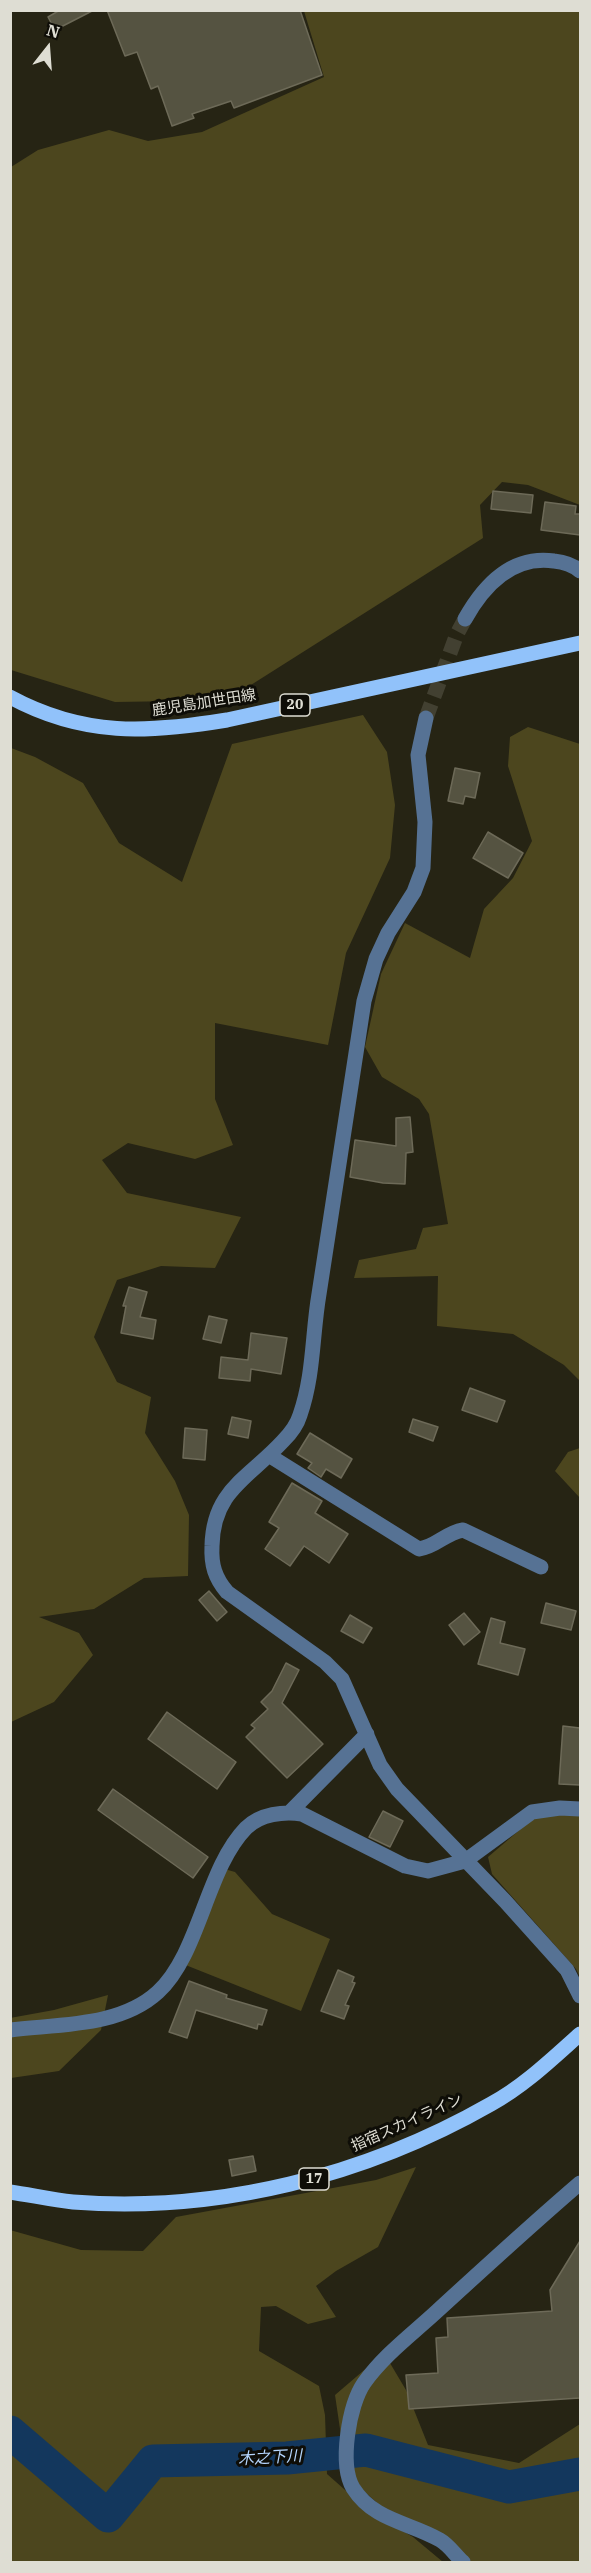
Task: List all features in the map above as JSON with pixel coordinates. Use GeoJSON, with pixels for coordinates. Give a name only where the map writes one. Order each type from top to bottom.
{"type":"FeatureCollection","features":[{"type":"Feature","properties":{"kind":"main road","name":"鹿児島加世田線"},"geometry":{"type":"LineString","coordinates":[[10,698],[28,707],[72,722],[113,730],[184,727],[227,720],[580,644]]}},
{"type":"Feature","properties":{"kind":"main road","name":"指宿スカイライン"},"geometry":{"type":"LineString","coordinates":[[10,2192],[73,2202],[147,2203],[216,2199],[299,2183],[366,2163],[493,2104],[542,2068],[580,2034]]}},
{"type":"Feature","properties":{"kind":"street"},"geometry":{"type":"LineString","coordinates":[[465,619],[488,585],[504,572],[521,563],[544,560],[575,566],[580,571]]}},
{"type":"Feature","properties":{"kind":"street"},"geometry":{"type":"LineString","coordinates":[[426,718],[418,755],[425,822],[423,868],[414,892],[388,933],[376,959],[364,1001],[316,1306],[308,1392],[298,1420],[270,1456],[224,1499],[216,1514],[211,1558],[216,1580],[227,1592],[325,1662],[342,1679],[380,1765],[397,1789],[505,1901],[567,1970],[580,1996]]}},
{"type":"Feature","properties":{"kind":"street"},"geometry":{"type":"LineString","coordinates":[[270,1456],[419,1549],[431,1547],[450,1532],[463,1530],[541,1567]]}},
{"type":"Feature","properties":{"kind":"street"},"geometry":{"type":"LineString","coordinates":[[290,1812],[367,1734]]}},
{"type":"Feature","properties":{"kind":"street"},"geometry":{"type":"LineString","coordinates":[[10,2030],[116,2016],[138,2007],[159,1991],[175,1969],[190,1941],[220,1870],[247,1827],[265,1817],[290,1812],[302,1814],[405,1866],[428,1871],[465,1861],[532,1812],[560,1808],[580,1809]]}},
{"type":"Feature","properties":{"kind":"street"},"geometry":{"type":"LineString","coordinates":[[463,2562],[442,2541],[386,2517],[365,2505],[351,2485],[346,2464],[347,2440],[352,2414],[363,2384],[383,2361],[580,2183]]}},
{"type":"Feature","properties":{"kind":"shaded area"},"geometry":{"type":"Polygon","coordinates":[[[304,11],[580,11],[580,505],[528,485],[502,482],[480,505],[483,538],[243,690],[178,701],[115,702],[11,670],[11,167],[38,150],[109,130],[148,141],[202,132],[324,77],[304,11]]]}},
{"type":"Feature","properties":{"kind":"shaded area"},"geometry":{"type":"Polygon","coordinates":[[[363,715],[387,752],[395,805],[390,858],[346,953],[328,1045],[215,1023],[215,1099],[233,1145],[195,1159],[128,1143],[102,1160],[127,1193],[241,1217],[215,1268],[161,1266],[117,1280],[94,1337],[117,1382],[151,1397],[145,1433],[175,1481],[189,1515],[188,1576],[144,1578],[94,1609],[39,1617],[79,1633],[93,1655],[54,1702],[11,1722],[11,748],[35,757],[83,783],[119,843],[182,882],[232,744],[363,715]]]}},
{"type":"Feature","properties":{"kind":"shaded area"},"geometry":{"type":"Polygon","coordinates":[[[528,727],[580,744],[580,1381],[564,1365],[513,1334],[437,1326],[438,1276],[354,1278],[359,1260],[416,1249],[423,1228],[448,1224],[429,1114],[419,1099],[382,1077],[365,1047],[381,974],[405,923],[470,958],[484,909],[513,878],[532,841],[508,766],[510,737],[528,727]]]}},
{"type":"Feature","properties":{"kind":"shaded area"},"geometry":{"type":"Polygon","coordinates":[[[580,1448],[580,1498],[555,1471],[568,1452],[580,1448]]]}},
{"type":"Feature","properties":{"kind":"shaded area"},"geometry":{"type":"Polygon","coordinates":[[[537,1815],[580,1815],[580,1977],[576,1969],[492,1874],[488,1857],[537,1815]]]}},
{"type":"Feature","properties":{"kind":"shaded area"},"geometry":{"type":"Polygon","coordinates":[[[221,1868],[235,1872],[272,1914],[330,1939],[301,2011],[178,1962],[221,1868]]]}},
{"type":"Feature","properties":{"kind":"shaded area"},"geometry":{"type":"Polygon","coordinates":[[[108,1995],[101,2030],[59,2071],[11,2078],[10,2018],[54,2010],[108,1995]]]}},
{"type":"Feature","properties":{"kind":"shaded area"},"geometry":{"type":"Polygon","coordinates":[[[416,2167],[378,2247],[336,2271],[316,2286],[336,2317],[308,2324],[276,2306],[261,2307],[259,2351],[319,2386],[325,2415],[327,2474],[370,2512],[413,2537],[443,2562],[11,2562],[10,2230],[81,2250],[143,2251],[176,2217],[376,2180],[416,2167]]]}},
{"type":"Feature","properties":{"kind":"shaded area"},"geometry":{"type":"Polygon","coordinates":[[[384,2353],[406,2390],[428,2445],[519,2463],[580,2424],[580,2562],[469,2562],[386,2511],[353,2481],[344,2456],[335,2395],[384,2353]]]}},
{"type":"Feature","properties":{"kind":"building"},"geometry":{"type":"Polygon","coordinates":[[[60,10],[94,10],[55,30],[48,17],[60,10]]]}},
{"type":"Feature","properties":{"kind":"building"},"geometry":{"type":"Polygon","coordinates":[[[107,10],[300,10],[322,75],[234,108],[231,101],[192,114],[194,118],[172,126],[158,86],[151,89],[137,52],[125,56],[107,10]]]}},
{"type":"Feature","properties":{"kind":"building"},"geometry":{"type":"Polygon","coordinates":[[[493,491],[533,495],[531,513],[491,509],[493,491]]]}},
{"type":"Feature","properties":{"kind":"building"},"geometry":{"type":"Polygon","coordinates":[[[545,502],[576,506],[575,514],[580,514],[580,535],[541,530],[545,502]]]}},
{"type":"Feature","properties":{"kind":"building"},"geometry":{"type":"Polygon","coordinates":[[[455,768],[480,773],[475,798],[465,796],[463,804],[448,801],[455,768]]]}},
{"type":"Feature","properties":{"kind":"building"},"geometry":{"type":"Polygon","coordinates":[[[488,832],[523,853],[508,878],[473,858],[488,832]]]}},
{"type":"Feature","properties":{"kind":"building"},"geometry":{"type":"Polygon","coordinates":[[[410,1117],[413,1152],[406,1153],[405,1184],[350,1177],[355,1140],[396,1146],[396,1118],[410,1117]]]}},
{"type":"Feature","properties":{"kind":"building"},"geometry":{"type":"Polygon","coordinates":[[[129,1287],[147,1292],[140,1317],[156,1320],[153,1339],[121,1333],[126,1306],[123,1306],[129,1287]]]}},
{"type":"Feature","properties":{"kind":"building"},"geometry":{"type":"Polygon","coordinates":[[[209,1316],[227,1320],[221,1343],[203,1339],[209,1316]]]}},
{"type":"Feature","properties":{"kind":"building"},"geometry":{"type":"Polygon","coordinates":[[[251,1333],[287,1338],[281,1374],[251,1369],[250,1381],[219,1378],[221,1357],[248,1360],[251,1333]]]}},
{"type":"Feature","properties":{"kind":"building"},"geometry":{"type":"Polygon","coordinates":[[[470,1388],[505,1401],[497,1422],[462,1410],[470,1388]]]}},
{"type":"Feature","properties":{"kind":"building"},"geometry":{"type":"Polygon","coordinates":[[[232,1417],[251,1421],[248,1438],[228,1434],[232,1417]]]}},
{"type":"Feature","properties":{"kind":"building"},"geometry":{"type":"Polygon","coordinates":[[[413,1419],[438,1427],[433,1441],[409,1432],[413,1419]]]}},
{"type":"Feature","properties":{"kind":"building"},"geometry":{"type":"Polygon","coordinates":[[[185,1428],[207,1430],[205,1460],[183,1458],[185,1428]]]}},
{"type":"Feature","properties":{"kind":"building"},"geometry":{"type":"Polygon","coordinates":[[[310,1433],[352,1459],[341,1478],[326,1469],[321,1477],[308,1468],[312,1463],[297,1454],[310,1433]]]}},
{"type":"Feature","properties":{"kind":"building"},"geometry":{"type":"Polygon","coordinates":[[[292,1483],[322,1501],[315,1513],[348,1534],[329,1563],[304,1546],[290,1566],[265,1549],[279,1528],[269,1522],[292,1483]]]}},
{"type":"Feature","properties":{"kind":"building"},"geometry":{"type":"Polygon","coordinates":[[[209,1591],[227,1612],[217,1621],[199,1600],[209,1591]]]}},
{"type":"Feature","properties":{"kind":"building"},"geometry":{"type":"Polygon","coordinates":[[[546,1603],[576,1611],[571,1630],[541,1623],[546,1603]]]}},
{"type":"Feature","properties":{"kind":"building"},"geometry":{"type":"Polygon","coordinates":[[[464,1613],[480,1632],[464,1645],[449,1625],[464,1613]]]}},
{"type":"Feature","properties":{"kind":"building"},"geometry":{"type":"Polygon","coordinates":[[[350,1615],[372,1628],[363,1643],[341,1631],[350,1615]]]}},
{"type":"Feature","properties":{"kind":"building"},"geometry":{"type":"Polygon","coordinates":[[[491,1618],[505,1622],[500,1643],[525,1649],[518,1675],[478,1664],[491,1618]]]}},
{"type":"Feature","properties":{"kind":"building"},"geometry":{"type":"Polygon","coordinates":[[[286,1663],[299,1670],[282,1703],[323,1744],[287,1778],[246,1737],[255,1728],[251,1725],[268,1709],[261,1702],[272,1691],[286,1663]]]}},
{"type":"Feature","properties":{"kind":"building"},"geometry":{"type":"Polygon","coordinates":[[[167,1712],[236,1762],[217,1789],[148,1739],[167,1712]]]}},
{"type":"Feature","properties":{"kind":"building"},"geometry":{"type":"Polygon","coordinates":[[[563,1726],[580,1728],[580,1785],[559,1784],[563,1726]]]}},
{"type":"Feature","properties":{"kind":"building"},"geometry":{"type":"Polygon","coordinates":[[[113,1789],[208,1857],[193,1878],[98,1810],[113,1789]]]}},
{"type":"Feature","properties":{"kind":"building"},"geometry":{"type":"Polygon","coordinates":[[[383,1811],[403,1821],[390,1847],[369,1837],[383,1811]]]}},
{"type":"Feature","properties":{"kind":"building"},"geometry":{"type":"Polygon","coordinates":[[[338,1970],[354,1977],[352,1982],[355,1983],[345,2005],[349,2006],[344,2019],[321,2011],[338,1970]]]}},
{"type":"Feature","properties":{"kind":"building"},"geometry":{"type":"Polygon","coordinates":[[[189,1981],[227,1995],[226,1998],[267,2010],[262,2025],[258,2024],[257,2029],[196,2010],[187,2038],[169,2032],[189,1981]]]}},
{"type":"Feature","properties":{"kind":"building"},"geometry":{"type":"Polygon","coordinates":[[[253,2156],[256,2171],[232,2176],[229,2160],[253,2156]]]}},
{"type":"Feature","properties":{"kind":"building"},"geometry":{"type":"Polygon","coordinates":[[[580,2241],[580,2398],[409,2409],[406,2375],[438,2373],[436,2338],[448,2337],[447,2318],[552,2311],[550,2290],[580,2241]]]}},
{"type":"Feature","properties":{"kind":"waterway","name":"木之下川"},"geometry":{"type":"LineString","coordinates":[[10,2432],[108,2516],[153,2461],[287,2458],[366,2450],[509,2487],[580,2474]]}},
{"type":"Feature","properties":{"kind":"tunnel"},"geometry":{"type":"LineString","coordinates":[[426,718],[457,634],[465,619]]}}]}
